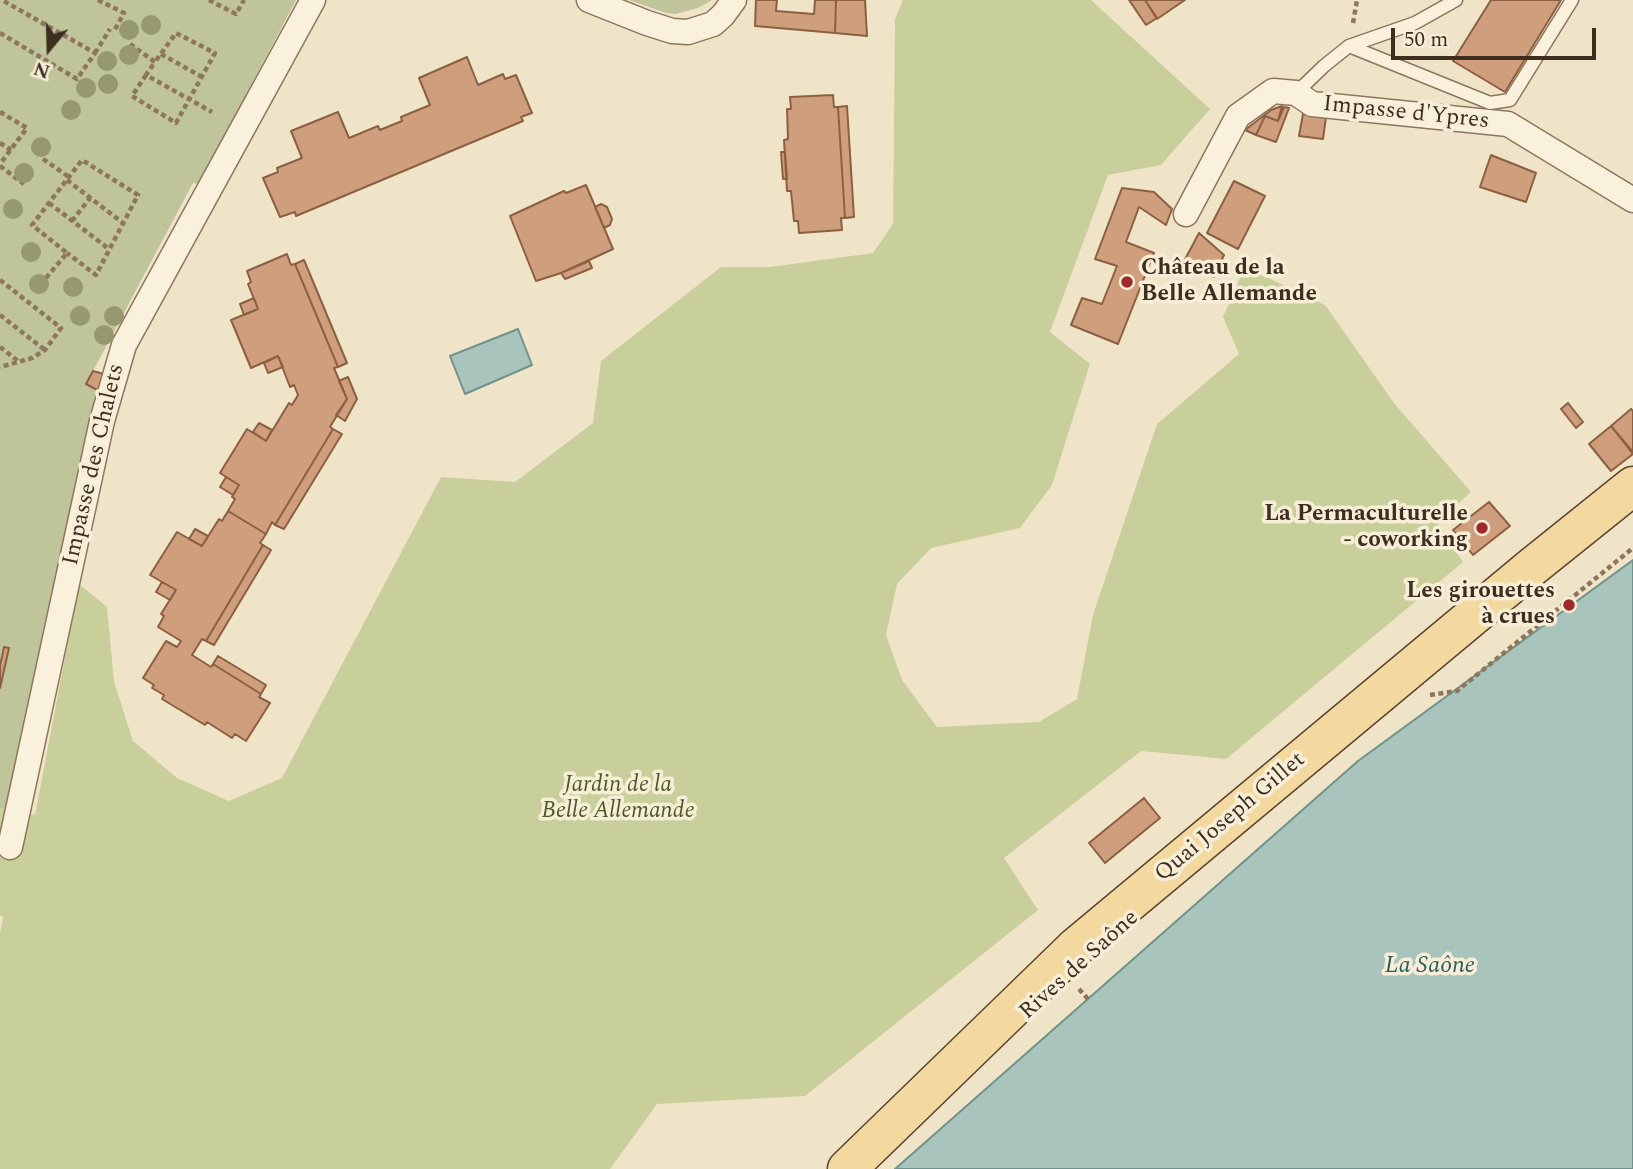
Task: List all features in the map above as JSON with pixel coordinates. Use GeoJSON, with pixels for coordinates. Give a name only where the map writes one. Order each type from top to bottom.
{"type":"FeatureCollection","features":[{"type":"Feature","properties":{"kind":"main road","name":"Quai Joseph Gillet"},"geometry":{"type":"LineString","coordinates":[[847,1169],[1077,946],[1511,584],[1633,486]]}},
{"type":"Feature","properties":{"kind":"street","name":"Impasse des Chalets"},"geometry":{"type":"LineString","coordinates":[[10,847],[102,421],[124,345],[313,0]]}},
{"type":"Feature","properties":{"kind":"street"},"geometry":{"type":"LineString","coordinates":[[589,0],[647,23],[672,31],[688,32],[713,24],[734,0]]}},
{"type":"Feature","properties":{"kind":"street","name":"Impasse d'Ypres"},"geometry":{"type":"LineString","coordinates":[[1186,214],[1238,116],[1273,91],[1296,93],[1312,104],[1508,124],[1633,200]]}},
{"type":"Feature","properties":{"kind":"lane"},"geometry":{"type":"LineString","coordinates":[[1296,93],[1349,46],[1415,23],[1456,0]]}},
{"type":"Feature","properties":{"kind":"lane"},"geometry":{"type":"LineString","coordinates":[[1349,46],[1490,103],[1510,100],[1572,0]]}},
{"type":"Feature","properties":{"kind":"path"},"geometry":{"type":"LineString","coordinates":[[2,0],[95,53]]}},
{"type":"Feature","properties":{"kind":"path"},"geometry":{"type":"LineString","coordinates":[[0,33],[78,79],[124,13],[98,0]]}},
{"type":"Feature","properties":{"kind":"path"},"geometry":{"type":"LineString","coordinates":[[209,0],[236,14],[244,0]]}},
{"type":"Feature","properties":{"kind":"path"},"geometry":{"type":"LineString","coordinates":[[176,33],[215,52],[177,123],[132,96],[155,62],[176,33]]}},
{"type":"Feature","properties":{"kind":"path"},"geometry":{"type":"LineString","coordinates":[[130,44],[155,62]]}},
{"type":"Feature","properties":{"kind":"path"},"geometry":{"type":"LineString","coordinates":[[161,54],[202,76]]}},
{"type":"Feature","properties":{"kind":"path"},"geometry":{"type":"LineString","coordinates":[[146,75],[212,112]]}},
{"type":"Feature","properties":{"kind":"path"},"geometry":{"type":"LineString","coordinates":[[0,112],[27,128],[0,165],[24,184]]}},
{"type":"Feature","properties":{"kind":"path"},"geometry":{"type":"LineString","coordinates":[[0,143],[10,149]]}},
{"type":"Feature","properties":{"kind":"path"},"geometry":{"type":"LineString","coordinates":[[43,159],[123,223]]}},
{"type":"Feature","properties":{"kind":"path"},"geometry":{"type":"LineString","coordinates":[[82,160],[138,195],[96,275],[32,225],[49,203],[82,160]]}},
{"type":"Feature","properties":{"kind":"path"},"geometry":{"type":"LineString","coordinates":[[72,221],[90,198]]}},
{"type":"Feature","properties":{"kind":"path"},"geometry":{"type":"LineString","coordinates":[[49,203],[109,249]]}},
{"type":"Feature","properties":{"kind":"path"},"geometry":{"type":"LineString","coordinates":[[46,278],[67,253]]}},
{"type":"Feature","properties":{"kind":"path"},"geometry":{"type":"LineString","coordinates":[[0,280],[61,328],[45,350],[33,358],[0,368]]}},
{"type":"Feature","properties":{"kind":"path"},"geometry":{"type":"LineString","coordinates":[[0,315],[45,350]]}},
{"type":"Feature","properties":{"kind":"path"},"geometry":{"type":"LineString","coordinates":[[0,347],[18,362]]}},
{"type":"Feature","properties":{"kind":"path"},"geometry":{"type":"LineString","coordinates":[[1426,696],[1457,691],[1633,548]]}},
{"type":"Feature","properties":{"kind":"path","name":"Rives de Saône"},"geometry":{"type":"LineString","coordinates":[[1068,998],[1088,980]]}},
{"type":"Feature","properties":{"kind":"path"},"geometry":{"type":"LineString","coordinates":[[1079,988],[1088,999]]}},
{"type":"Feature","properties":{"kind":"green space"},"geometry":{"type":"Polygon","coordinates":[[[0,0],[296,0],[199,184],[193,183],[93,371],[104,374],[85,438],[5,809],[0,808],[0,0]]]}},
{"type":"Feature","properties":{"kind":"green space"},"geometry":{"type":"Polygon","coordinates":[[[629,0],[712,0],[698,8],[676,14],[629,0]]]}},
{"type":"Feature","properties":{"kind":"green space","name":"Jardin de la Belle Allemande"},"geometry":{"type":"Polygon","coordinates":[[[903,0],[1091,0],[1210,109],[1161,165],[1108,175],[1050,332],[1090,364],[1052,485],[1020,528],[931,548],[897,584],[886,635],[902,680],[937,727],[1039,722],[1077,699],[1093,615],[1157,424],[1239,354],[1223,317],[1245,267],[1325,305],[1394,403],[1471,492],[1437,523],[1463,562],[1226,759],[1141,751],[1004,858],[1038,910],[805,1096],[657,1104],[610,1169],[0,1169],[0,933],[3,918],[0,915],[0,808],[35,815],[79,584],[107,607],[114,682],[133,741],[177,778],[229,801],[282,778],[441,477],[515,482],[593,423],[601,361],[721,267],[770,267],[873,253],[893,224],[895,19],[903,0]]]}},
{"type":"Feature","properties":{"kind":"water"},"geometry":{"type":"Polygon","coordinates":[[[518,329],[532,365],[465,394],[450,356],[518,329]]]}},
{"type":"Feature","properties":{"kind":"water","name":"La Saône"},"geometry":{"type":"Polygon","coordinates":[[[1633,560],[1633,1169],[895,1169],[1358,761],[1633,560]]]}},
{"type":"Feature","properties":{"kind":"building"},"geometry":{"type":"Polygon","coordinates":[[[756,0],[777,0],[776,11],[814,14],[815,0],[836,0],[835,33],[755,26],[756,0]]]}},
{"type":"Feature","properties":{"kind":"building"},"geometry":{"type":"Polygon","coordinates":[[[836,0],[865,0],[867,36],[835,33],[836,0]]]}},
{"type":"Feature","properties":{"kind":"building"},"geometry":{"type":"Polygon","coordinates":[[[1129,0],[1145,0],[1157,18],[1146,25],[1129,0]]]}},
{"type":"Feature","properties":{"kind":"building"},"geometry":{"type":"Polygon","coordinates":[[[1145,0],[1185,0],[1157,19],[1145,0]]]}},
{"type":"Feature","properties":{"kind":"building"},"geometry":{"type":"Polygon","coordinates":[[[1491,0],[1561,0],[1505,92],[1453,61],[1491,0]]]}},
{"type":"Feature","properties":{"kind":"building"},"geometry":{"type":"Polygon","coordinates":[[[467,57],[478,85],[503,74],[505,79],[516,75],[532,113],[521,117],[523,121],[296,216],[295,212],[280,217],[263,178],[278,172],[277,168],[302,158],[291,131],[338,112],[349,138],[378,126],[380,130],[402,121],[401,117],[430,105],[419,78],[467,57]]]}},
{"type":"Feature","properties":{"kind":"building"},"geometry":{"type":"Polygon","coordinates":[[[833,95],[834,107],[838,107],[845,218],[841,218],[842,230],[799,233],[798,221],[794,221],[791,191],[787,191],[784,140],[788,139],[787,109],[791,109],[790,97],[833,95]]]}},
{"type":"Feature","properties":{"kind":"building"},"geometry":{"type":"Polygon","coordinates":[[[847,106],[854,217],[845,218],[838,107],[847,106]]]}},
{"type":"Feature","properties":{"kind":"building"},"geometry":{"type":"Polygon","coordinates":[[[1282,106],[1278,121],[1265,116],[1256,135],[1245,130],[1271,110],[1282,106]]]}},
{"type":"Feature","properties":{"kind":"building"},"geometry":{"type":"Polygon","coordinates":[[[1284,107],[1289,108],[1276,142],[1256,135],[1265,116],[1278,121],[1284,107]]]}},
{"type":"Feature","properties":{"kind":"building"},"geometry":{"type":"Polygon","coordinates":[[[1303,114],[1326,117],[1323,139],[1299,136],[1303,114]]]}},
{"type":"Feature","properties":{"kind":"building"},"geometry":{"type":"Polygon","coordinates":[[[781,152],[785,152],[787,179],[783,179],[781,152]]]}},
{"type":"Feature","properties":{"kind":"building"},"geometry":{"type":"Polygon","coordinates":[[[1491,155],[1536,173],[1526,202],[1480,187],[1491,155]]]}},
{"type":"Feature","properties":{"kind":"building"},"geometry":{"type":"Polygon","coordinates":[[[1234,181],[1265,196],[1238,249],[1207,233],[1234,181]]]}},
{"type":"Feature","properties":{"kind":"building"},"geometry":{"type":"Polygon","coordinates":[[[586,185],[613,249],[561,273],[536,281],[510,216],[564,191],[566,193],[586,185]]]}},
{"type":"Feature","properties":{"kind":"building","name":"Château de la Belle Allemande"},"geometry":{"type":"Polygon","coordinates":[[[1122,188],[1154,192],[1172,209],[1166,225],[1139,207],[1126,242],[1154,253],[1118,344],[1071,325],[1082,298],[1102,304],[1117,266],[1095,259],[1122,188]]]}},
{"type":"Feature","properties":{"kind":"building"},"geometry":{"type":"Polygon","coordinates":[[[601,204],[607,207],[612,219],[610,225],[604,228],[595,207],[601,204]]]}},
{"type":"Feature","properties":{"kind":"building"},"geometry":{"type":"Polygon","coordinates":[[[1199,233],[1224,255],[1214,277],[1182,265],[1199,233]]]}},
{"type":"Feature","properties":{"kind":"building"},"geometry":{"type":"Polygon","coordinates":[[[287,254],[291,265],[295,264],[338,367],[334,368],[347,399],[330,427],[333,429],[275,525],[272,522],[266,534],[228,511],[239,485],[220,473],[247,429],[266,441],[289,403],[292,405],[298,395],[294,385],[290,387],[278,356],[251,368],[231,320],[258,309],[248,284],[251,282],[247,271],[287,254]]]}},
{"type":"Feature","properties":{"kind":"building"},"geometry":{"type":"Polygon","coordinates":[[[304,260],[347,363],[338,367],[295,264],[304,260]]]}},
{"type":"Feature","properties":{"kind":"building"},"geometry":{"type":"Polygon","coordinates":[[[589,261],[592,268],[565,279],[561,273],[589,261]]]}},
{"type":"Feature","properties":{"kind":"building"},"geometry":{"type":"Polygon","coordinates":[[[254,298],[258,309],[244,315],[240,304],[254,298]]]}},
{"type":"Feature","properties":{"kind":"building"},"geometry":{"type":"Polygon","coordinates":[[[278,356],[283,367],[268,373],[264,363],[278,356]]]}},
{"type":"Feature","properties":{"kind":"building"},"geometry":{"type":"Polygon","coordinates":[[[93,371],[104,374],[99,391],[86,384],[93,371]]]}},
{"type":"Feature","properties":{"kind":"building"},"geometry":{"type":"Polygon","coordinates":[[[348,377],[357,399],[345,421],[336,415],[347,399],[339,381],[348,377]]]}},
{"type":"Feature","properties":{"kind":"building"},"geometry":{"type":"Polygon","coordinates":[[[1568,403],[1583,422],[1576,428],[1561,409],[1568,403]]]}},
{"type":"Feature","properties":{"kind":"building"},"geometry":{"type":"Polygon","coordinates":[[[1631,409],[1633,411],[1633,452],[1611,426],[1631,409]]]}},
{"type":"Feature","properties":{"kind":"building"},"geometry":{"type":"Polygon","coordinates":[[[259,423],[272,430],[266,441],[253,432],[259,423]]]}},
{"type":"Feature","properties":{"kind":"building"},"geometry":{"type":"Polygon","coordinates":[[[1611,426],[1633,454],[1611,471],[1589,444],[1611,426]]]}},
{"type":"Feature","properties":{"kind":"building"},"geometry":{"type":"Polygon","coordinates":[[[333,429],[342,434],[284,529],[275,525],[333,429]]]}},
{"type":"Feature","properties":{"kind":"building"},"geometry":{"type":"Polygon","coordinates":[[[226,477],[239,485],[233,495],[220,487],[226,477]]]}},
{"type":"Feature","properties":{"kind":"building","name":"La Permaculturelle - coworking"},"geometry":{"type":"Polygon","coordinates":[[[1489,502],[1510,526],[1473,555],[1453,530],[1489,502]]]}},
{"type":"Feature","properties":{"kind":"building"},"geometry":{"type":"Polygon","coordinates":[[[228,511],[266,534],[260,543],[263,545],[206,641],[202,639],[192,655],[211,667],[213,664],[261,694],[259,697],[270,703],[246,741],[235,734],[232,738],[207,722],[205,725],[162,699],[164,695],[152,688],[154,685],[143,678],[166,641],[177,647],[181,641],[158,627],[164,616],[161,614],[176,590],[150,575],[177,532],[202,546],[219,519],[222,521],[228,511]]]}},
{"type":"Feature","properties":{"kind":"building"},"geometry":{"type":"Polygon","coordinates":[[[195,529],[208,536],[202,546],[189,539],[195,529]]]}},
{"type":"Feature","properties":{"kind":"building"},"geometry":{"type":"Polygon","coordinates":[[[263,545],[271,550],[214,645],[206,641],[263,545]]]}},
{"type":"Feature","properties":{"kind":"building"},"geometry":{"type":"Polygon","coordinates":[[[162,582],[176,590],[170,600],[156,592],[162,582]]]}},
{"type":"Feature","properties":{"kind":"building"},"geometry":{"type":"Polygon","coordinates":[[[4,647],[9,648],[0,688],[0,666],[4,647]]]}},
{"type":"Feature","properties":{"kind":"building"},"geometry":{"type":"Polygon","coordinates":[[[218,656],[266,685],[261,694],[213,664],[218,656]]]}},
{"type":"Feature","properties":{"kind":"building"},"geometry":{"type":"Polygon","coordinates":[[[1144,798],[1160,818],[1105,863],[1089,843],[1144,798]]]}},
{"type":"Feature","properties":{"kind":"place","name":"Château de la Belle Allemande"},"geometry":{"type":"Point","coordinates":[1127,282]}},
{"type":"Feature","properties":{"kind":"place","name":"La Permaculturelle - coworking"},"geometry":{"type":"Point","coordinates":[1482,528]}},
{"type":"Feature","properties":{"kind":"place","name":"Les girouettes à crues"},"geometry":{"type":"Point","coordinates":[1569,605]}}]}
